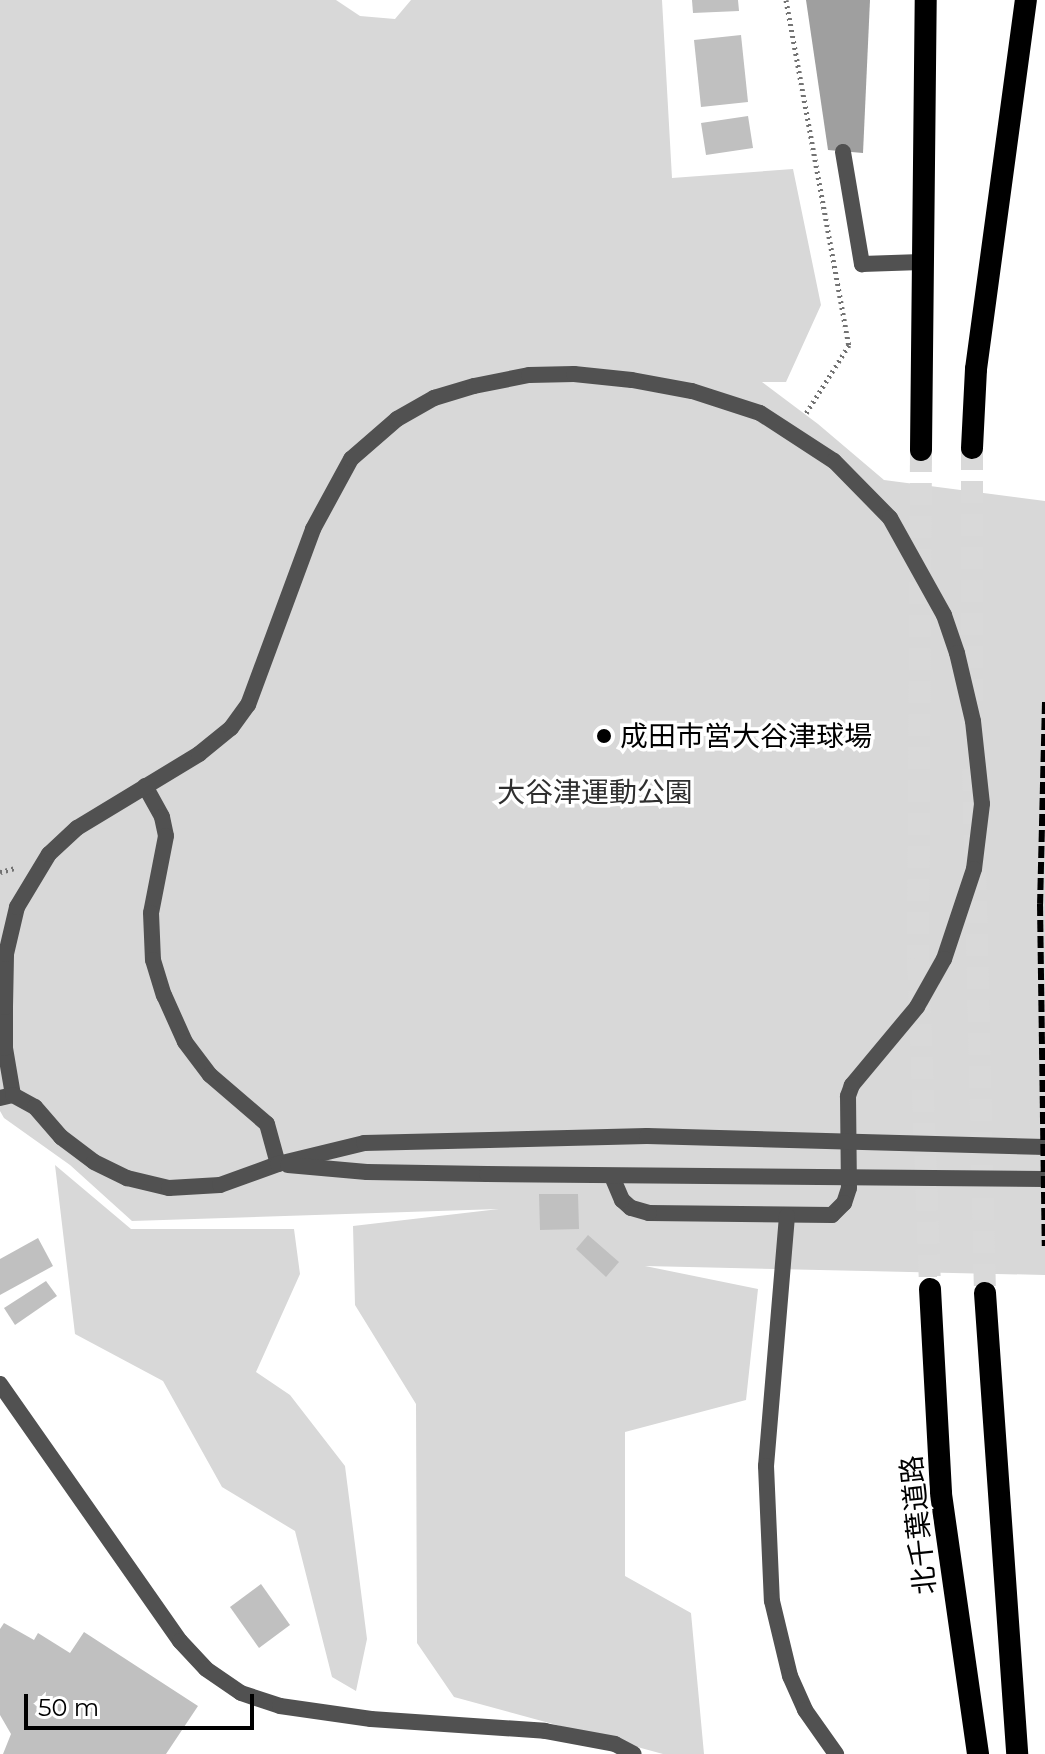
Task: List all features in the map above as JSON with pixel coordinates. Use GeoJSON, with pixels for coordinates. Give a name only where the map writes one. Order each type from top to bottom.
{"type":"FeatureCollection","features":[{"type":"Feature","properties":{"kind":"highway"},"geometry":{"type":"LineString","coordinates":[[921,450],[926,0]]}},
{"type":"Feature","properties":{"kind":"highway"},"geometry":{"type":"LineString","coordinates":[[972,448],[976,369],[1026,0]]}},
{"type":"Feature","properties":{"kind":"highway","name":"北千葉道路"},"geometry":{"type":"LineString","coordinates":[[930,1289],[941,1494],[978,1754]]}},
{"type":"Feature","properties":{"kind":"highway"},"geometry":{"type":"LineString","coordinates":[[985,1293],[1017,1754]]}},
{"type":"Feature","properties":{"kind":"street"},"geometry":{"type":"LineString","coordinates":[[843,152],[862,264],[921,262]]}},
{"type":"Feature","properties":{"kind":"street"},"geometry":{"type":"LineString","coordinates":[[612,1176],[622,1200],[631,1208],[649,1213],[832,1215],[844,1203],[849,1178],[848,1142],[852,1085],[917,1007],[944,959],[974,869],[982,804],[973,721],[944,615],[890,518],[834,461],[760,413],[715,397],[632,380],[574,374],[529,375],[434,398],[397,419],[351,459],[313,529],[248,705],[231,728],[199,754],[77,828],[49,854],[17,907],[6,954],[7,1096],[35,1107],[61,1137],[94,1162],[127,1178],[169,1188],[220,1185],[278,1164],[364,1143],[647,1136],[848,1142],[1045,1147]]}},
{"type":"Feature","properties":{"kind":"street"},"geometry":{"type":"LineString","coordinates":[[145,786],[162,817],[166,836],[156,873],[151,913],[153,960],[164,995],[185,1042],[210,1075],[267,1124],[278,1164]]}},
{"type":"Feature","properties":{"kind":"street"},"geometry":{"type":"LineString","coordinates":[[278,1164],[367,1172],[1045,1179]]}},
{"type":"Feature","properties":{"kind":"street"},"geometry":{"type":"LineString","coordinates":[[787,1216],[766,1466],[772,1601],[790,1676],[805,1710],[836,1754]]}},
{"type":"Feature","properties":{"kind":"street"},"geometry":{"type":"LineString","coordinates":[[0,1384],[180,1641],[206,1669],[241,1693],[280,1706],[371,1719],[545,1731],[615,1744],[634,1754]]}},
{"type":"Feature","properties":{"kind":"path"},"geometry":{"type":"LineString","coordinates":[[786,0],[849,345],[794,433]]}},
{"type":"Feature","properties":{"kind":"green space","name":"大谷津運動公園"},"geometry":{"type":"Polygon","coordinates":[[[0,0],[336,0],[360,16],[395,19],[411,0],[662,0],[672,178],[793,169],[821,305],[786,382],[762,382],[884,480],[1045,501],[1045,1275],[645,1266],[758,1289],[746,1400],[625,1432],[625,1576],[691,1613],[704,1754],[663,1754],[454,1697],[417,1643],[416,1404],[355,1305],[353,1226],[499,1209],[132,1221],[70,1165],[4,1118],[0,1111],[0,0]]]}},
{"type":"Feature","properties":{"kind":"green space"},"geometry":{"type":"Polygon","coordinates":[[[55,1165],[131,1229],[294,1229],[300,1274],[256,1372],[290,1395],[345,1466],[367,1639],[356,1691],[332,1677],[295,1531],[222,1487],[163,1381],[75,1334],[55,1165]]]}},
{"type":"Feature","properties":{"kind":"shaded area"},"geometry":{"type":"Polygon","coordinates":[[[806,0],[870,0],[863,153],[828,150],[806,0]]]}},
{"type":"Feature","properties":{"kind":"building"},"geometry":{"type":"Polygon","coordinates":[[[692,0],[738,0],[739,11],[693,13],[692,0]]]}},
{"type":"Feature","properties":{"kind":"building"},"geometry":{"type":"Polygon","coordinates":[[[741,35],[748,102],[701,107],[694,40],[741,35]]]}},
{"type":"Feature","properties":{"kind":"building"},"geometry":{"type":"Polygon","coordinates":[[[748,116],[753,148],[706,155],[701,123],[748,116]]]}},
{"type":"Feature","properties":{"kind":"building"},"geometry":{"type":"Polygon","coordinates":[[[539,1194],[578,1194],[579,1229],[540,1230],[539,1194]]]}},
{"type":"Feature","properties":{"kind":"building"},"geometry":{"type":"Polygon","coordinates":[[[588,1235],[619,1262],[606,1277],[576,1249],[588,1235]]]}},
{"type":"Feature","properties":{"kind":"building"},"geometry":{"type":"Polygon","coordinates":[[[38,1238],[53,1266],[0,1295],[0,1259],[38,1238]]]}},
{"type":"Feature","properties":{"kind":"building"},"geometry":{"type":"Polygon","coordinates":[[[46,1281],[57,1296],[15,1325],[4,1308],[46,1281]]]}},
{"type":"Feature","properties":{"kind":"building"},"geometry":{"type":"Polygon","coordinates":[[[261,1584],[290,1625],[259,1648],[230,1607],[261,1584]]]}},
{"type":"Feature","properties":{"kind":"building"},"geometry":{"type":"Polygon","coordinates":[[[4,1623],[34,1640],[38,1633],[70,1653],[84,1632],[198,1706],[166,1754],[3,1754],[11,1734],[0,1715],[0,1629],[4,1623]]]}},
{"type":"Feature","properties":{"kind":"tunnel"},"geometry":{"type":"LineString","coordinates":[[972,448],[972,707]]}},
{"type":"Feature","properties":{"kind":"tunnel"},"geometry":{"type":"LineString","coordinates":[[921,450],[918,958],[930,1289]]}},
{"type":"Feature","properties":{"kind":"tunnel"},"geometry":{"type":"LineString","coordinates":[[973,769],[985,1293]]}},
{"type":"Feature","properties":{"kind":"railway"},"geometry":{"type":"LineString","coordinates":[[1045,702],[1040,904],[1045,1246]]}},
{"type":"Feature","properties":{"kind":"place","name":"成田市営大谷津球場"},"geometry":{"type":"Point","coordinates":[604,736]}}]}
